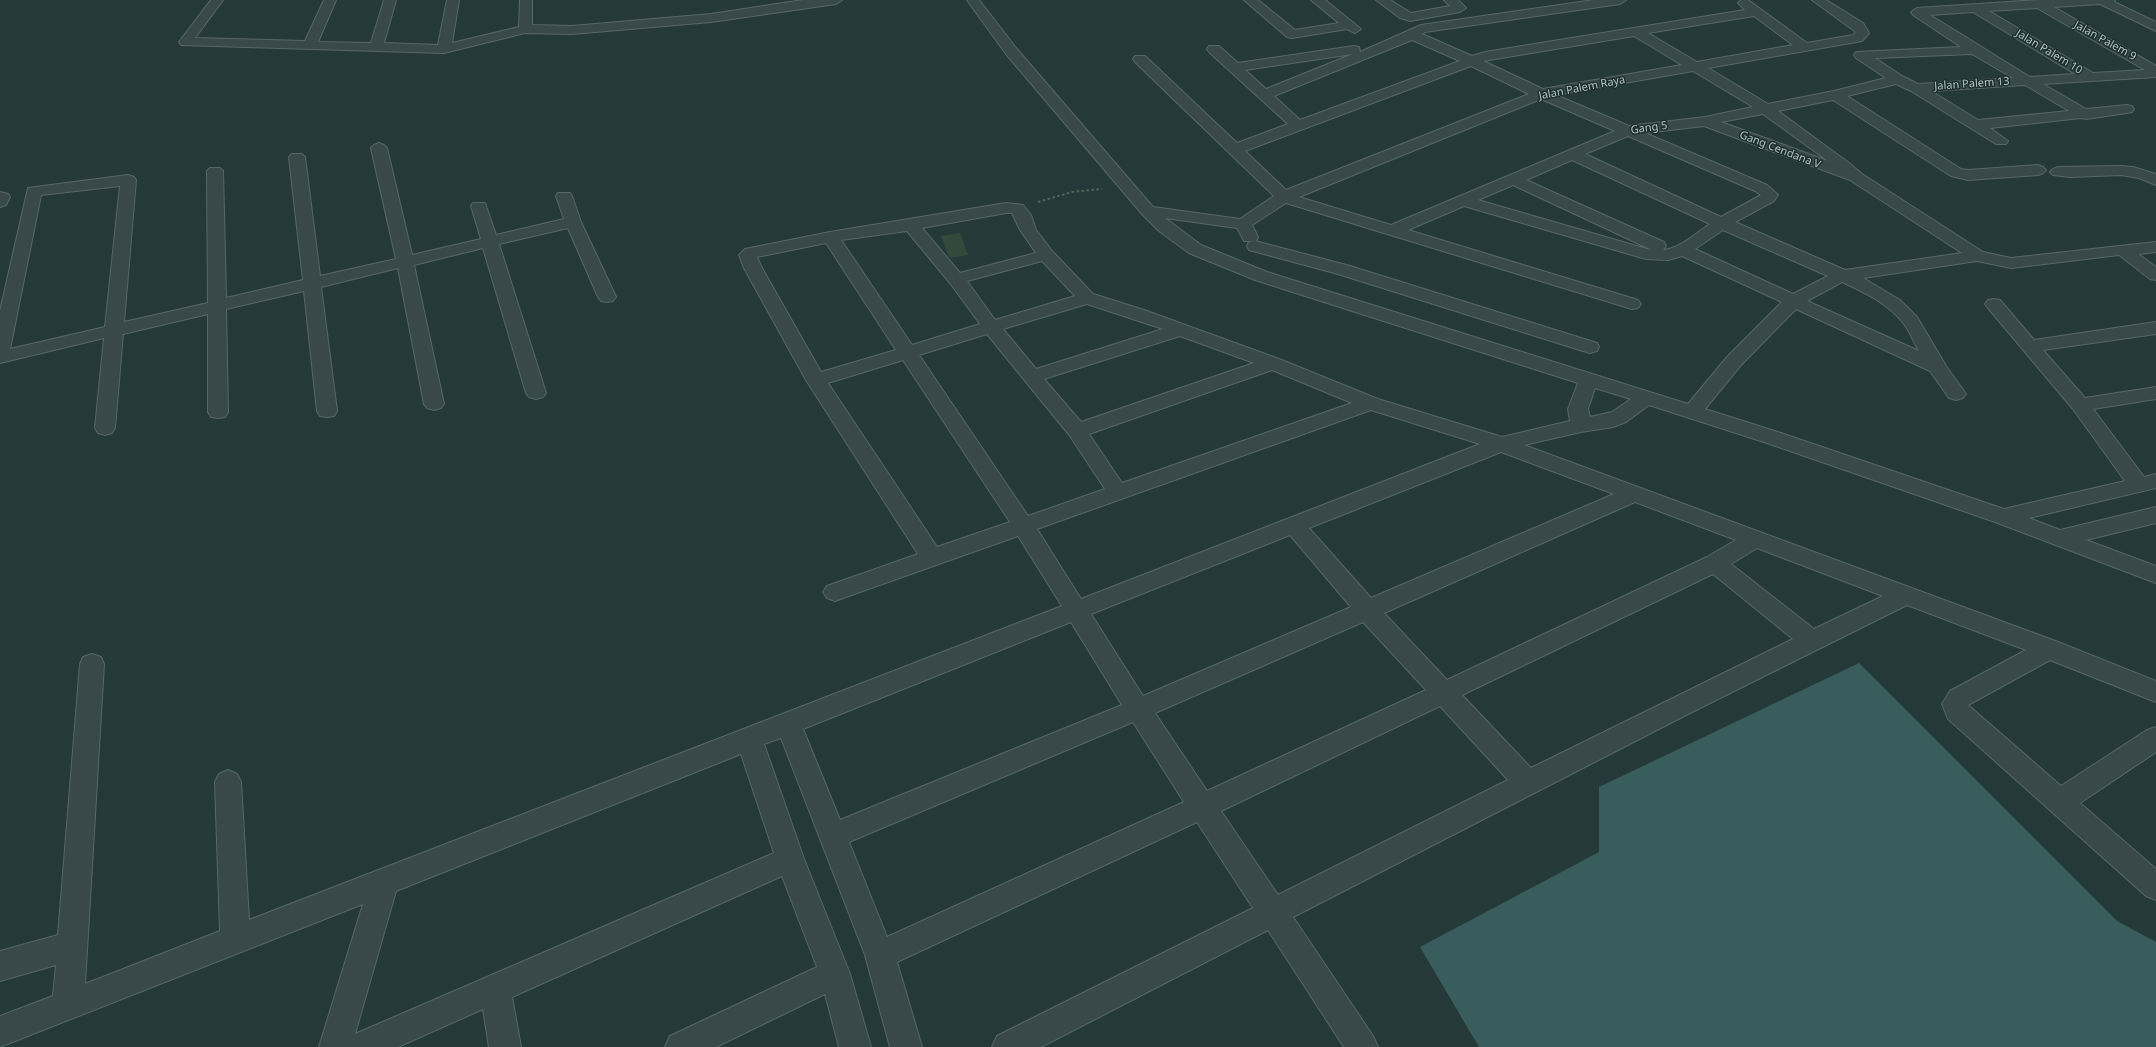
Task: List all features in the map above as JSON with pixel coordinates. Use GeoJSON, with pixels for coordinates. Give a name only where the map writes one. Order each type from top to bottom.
{"type":"FeatureCollection","features":[{"type":"Feature","properties":{"kind":"street"},"geometry":{"type":"LineString","coordinates":[[217,0],[186,42],[444,49],[525,29],[572,30],[711,18],[836,0]]}},
{"type":"Feature","properties":{"kind":"street"},"geometry":{"type":"LineString","coordinates":[[310,45],[330,0]]}},
{"type":"Feature","properties":{"kind":"street"},"geometry":{"type":"LineString","coordinates":[[376,48],[390,0]]}},
{"type":"Feature","properties":{"kind":"street"},"geometry":{"type":"LineString","coordinates":[[444,49],[453,0]]}},
{"type":"Feature","properties":{"kind":"street"},"geometry":{"type":"LineString","coordinates":[[525,29],[526,0]]}},
{"type":"Feature","properties":{"kind":"street"},"geometry":{"type":"LineString","coordinates":[[973,0],[1011,51],[1148,211],[1182,242],[1195,249],[1261,276],[1693,411],[2003,516],[2156,575]]}},
{"type":"Feature","properties":{"kind":"street"},"geometry":{"type":"LineString","coordinates":[[1250,0],[1292,34],[1352,27],[1317,0]]}},
{"type":"Feature","properties":{"kind":"street"},"geometry":{"type":"LineString","coordinates":[[1382,0],[1404,16],[1414,17],[1460,8],[1450,0]]}},
{"type":"Feature","properties":{"kind":"street"},"geometry":{"type":"LineString","coordinates":[[1519,2],[1542,0]]}},
{"type":"Feature","properties":{"kind":"street"},"geometry":{"type":"LineString","coordinates":[[1264,95],[1412,35],[1421,29],[1620,0]]}},
{"type":"Feature","properties":{"kind":"street"},"geometry":{"type":"LineString","coordinates":[[1740,0],[1804,47]]}},
{"type":"Feature","properties":{"kind":"street","name":"Jalan Palem Raya"},"geometry":{"type":"LineString","coordinates":[[1243,224],[1284,197],[1541,94],[1838,42],[1857,38],[1863,33],[1862,30],[1818,0]]}},
{"type":"Feature","properties":{"kind":"street"},"geometry":{"type":"LineString","coordinates":[[1911,0],[1933,11]]}},
{"type":"Feature","properties":{"kind":"street"},"geometry":{"type":"LineString","coordinates":[[2101,0],[2156,27]]}},
{"type":"Feature","properties":{"kind":"street"},"geometry":{"type":"LineString","coordinates":[[2086,115],[2029,80],[1974,50],[1917,14],[1920,12],[1933,11],[2109,0]]}},
{"type":"Feature","properties":{"kind":"street","name":"Jalan Palem 9"},"geometry":{"type":"LineString","coordinates":[[2039,4],[2154,70],[2154,73],[2151,74],[2090,77]]}},
{"type":"Feature","properties":{"kind":"street","name":"Jalan Palem 10"},"geometry":{"type":"LineString","coordinates":[[1976,8],[2090,77]]}},
{"type":"Feature","properties":{"kind":"street"},"geometry":{"type":"LineString","coordinates":[[1233,150],[1472,60],[1513,51],[1756,12]]}},
{"type":"Feature","properties":{"kind":"street","name":"Gang Cendana V"},"geometry":{"type":"LineString","coordinates":[[1637,32],[1766,109],[1844,166],[1856,177],[1949,236],[1977,256]]}},
{"type":"Feature","properties":{"kind":"street"},"geometry":{"type":"LineString","coordinates":[[1412,35],[1472,60],[1541,94],[1761,188],[1770,195],[1768,198],[1722,223],[1679,252],[1662,256],[1646,254],[1465,201]]}},
{"type":"Feature","properties":{"kind":"street"},"geometry":{"type":"LineString","coordinates":[[1838,42],[2001,141]]}},
{"type":"Feature","properties":{"kind":"street"},"geometry":{"type":"LineString","coordinates":[[1234,68],[1328,53],[1375,49]]}},
{"type":"Feature","properties":{"kind":"street"},"geometry":{"type":"LineString","coordinates":[[1214,50],[1298,126]]}},
{"type":"Feature","properties":{"kind":"street"},"geometry":{"type":"LineString","coordinates":[[1861,55],[1974,50]]}},
{"type":"Feature","properties":{"kind":"street"},"geometry":{"type":"LineString","coordinates":[[1140,59],[1233,150],[1284,197],[1632,304]]}},
{"type":"Feature","properties":{"kind":"street","name":"Jalan Palem 10"},"geometry":{"type":"LineString","coordinates":[[2029,80],[2090,77]]}},
{"type":"Feature","properties":{"kind":"street","name":"Gang 5"},"geometry":{"type":"LineString","coordinates":[[1393,230],[1465,201],[1512,179],[1628,131],[1705,121],[1835,95],[1897,79]]}},
{"type":"Feature","properties":{"kind":"street","name":"Jalan Palem 13"},"geometry":{"type":"LineString","coordinates":[[1916,88],[2029,80]]}},
{"type":"Feature","properties":{"kind":"street"},"geometry":{"type":"LineString","coordinates":[[1835,95],[1956,173],[1968,175],[2038,170]]}},
{"type":"Feature","properties":{"kind":"street"},"geometry":{"type":"LineString","coordinates":[[1976,125],[2086,115],[2127,109]]}},
{"type":"Feature","properties":{"kind":"street","name":"Gang Cendana V"},"geometry":{"type":"LineString","coordinates":[[1705,121],[1856,177]]}},
{"type":"Feature","properties":{"kind":"street"},"geometry":{"type":"LineString","coordinates":[[379,148],[405,262],[434,404]]}},
{"type":"Feature","properties":{"kind":"street"},"geometry":{"type":"LineString","coordinates":[[1572,154],[1722,223],[1866,286],[1902,311],[1911,321],[1937,367],[1956,394]]}},
{"type":"Feature","properties":{"kind":"street"},"geometry":{"type":"LineString","coordinates":[[297,157],[327,411]]}},
{"type":"Feature","properties":{"kind":"street"},"geometry":{"type":"LineString","coordinates":[[2058,172],[2074,174],[2132,170],[2156,180]]}},
{"type":"Feature","properties":{"kind":"street"},"geometry":{"type":"LineString","coordinates":[[216,171],[218,412]]}},
{"type":"Feature","properties":{"kind":"street"},"geometry":{"type":"LineString","coordinates":[[1512,179],[1794,301],[1937,367]]}},
{"type":"Feature","properties":{"kind":"street"},"geometry":{"type":"LineString","coordinates":[[0,354],[34,191],[128,180],[105,428]]}},
{"type":"Feature","properties":{"kind":"street"},"geometry":{"type":"LineString","coordinates":[[564,196],[607,297]]}},
{"type":"Feature","properties":{"kind":"street"},"geometry":{"type":"LineString","coordinates":[[0,197],[2,197],[0,202]]}},
{"type":"Feature","properties":{"kind":"street"},"geometry":{"type":"LineString","coordinates":[[479,206],[536,393]]}},
{"type":"Feature","properties":{"kind":"street"},"geometry":{"type":"LineString","coordinates":[[932,557],[816,380],[753,268],[748,255],[760,250],[830,237],[911,225],[1006,208],[1017,208],[1023,215],[1028,230],[1046,255],[1087,298],[1138,314],[1272,363],[1371,403],[1501,444],[1754,540],[2050,649],[2156,692]]}},
{"type":"Feature","properties":{"kind":"street"},"geometry":{"type":"LineString","coordinates":[[1148,211],[1243,224],[1255,246],[1261,276]]}},
{"type":"Feature","properties":{"kind":"street"},"geometry":{"type":"LineString","coordinates":[[0,357],[574,222]]}},
{"type":"Feature","properties":{"kind":"street"},"geometry":{"type":"LineString","coordinates":[[911,225],[956,279],[991,327],[1077,431],[1117,491]]}},
{"type":"Feature","properties":{"kind":"street"},"geometry":{"type":"LineString","coordinates":[[830,237],[1023,525],[1138,709],[1274,914],[1359,1046]]}},
{"type":"Feature","properties":{"kind":"street"},"geometry":{"type":"LineString","coordinates":[[1255,246],[1344,270],[1590,347]]}},
{"type":"Feature","properties":{"kind":"street"},"geometry":{"type":"LineString","coordinates":[[1693,411],[1734,361],[1794,301],[1821,285],[1841,276],[1977,256],[2007,263],[2017,263],[2156,247]]}},
{"type":"Feature","properties":{"kind":"street"},"geometry":{"type":"LineString","coordinates":[[2122,250],[2156,275]]}},
{"type":"Feature","properties":{"kind":"street"},"geometry":{"type":"LineString","coordinates":[[956,279],[1046,255]]}},
{"type":"Feature","properties":{"kind":"street"},"geometry":{"type":"LineString","coordinates":[[816,380],[1087,298]]}},
{"type":"Feature","properties":{"kind":"street"},"geometry":{"type":"LineString","coordinates":[[1994,304],[2147,483],[2003,516]]}},
{"type":"Feature","properties":{"kind":"street"},"geometry":{"type":"LineString","coordinates":[[2029,346],[2156,328]]}},
{"type":"Feature","properties":{"kind":"street"},"geometry":{"type":"LineString","coordinates":[[1032,376],[1180,330]]}},
{"type":"Feature","properties":{"kind":"street"},"geometry":{"type":"LineString","coordinates":[[1077,431],[1272,363]]}},
{"type":"Feature","properties":{"kind":"street"},"geometry":{"type":"LineString","coordinates":[[1581,425],[1578,409],[1589,379]]}},
{"type":"Feature","properties":{"kind":"street"},"geometry":{"type":"LineString","coordinates":[[2080,404],[2156,393]]}},
{"type":"Feature","properties":{"kind":"street"},"geometry":{"type":"LineString","coordinates":[[0,1032],[1501,444],[1581,425],[1606,422],[1619,417],[1646,397]]}},
{"type":"Feature","properties":{"kind":"street"},"geometry":{"type":"LineString","coordinates":[[835,592],[1117,491],[1371,403]]}},
{"type":"Feature","properties":{"kind":"street"},"geometry":{"type":"LineString","coordinates":[[833,836],[1138,709],[1635,494]]}},
{"type":"Feature","properties":{"kind":"street"},"geometry":{"type":"LineString","coordinates":[[2060,538],[2156,515]]}},
{"type":"Feature","properties":{"kind":"street"},"geometry":{"type":"LineString","coordinates":[[1294,525],[1367,610],[1528,783]]}},
{"type":"Feature","properties":{"kind":"street"},"geometry":{"type":"LineString","coordinates":[[880,954],[1203,807],[1445,694],[1715,563],[1754,540]]}},
{"type":"Feature","properties":{"kind":"street"},"geometry":{"type":"LineString","coordinates":[[1715,563],[1812,641]]}},
{"type":"Feature","properties":{"kind":"street"},"geometry":{"type":"LineString","coordinates":[[1008,1047],[1274,914],[1528,783],[1904,596]]}},
{"type":"Feature","properties":{"kind":"street"},"geometry":{"type":"LineString","coordinates":[[2050,649],[1959,698],[1955,704],[1959,714],[2156,887]]}},
{"type":"Feature","properties":{"kind":"street"},"geometry":{"type":"LineString","coordinates":[[68,1005],[92,664]]}},
{"type":"Feature","properties":{"kind":"street"},"geometry":{"type":"LineString","coordinates":[[788,724],[880,954],[906,1047]]}},
{"type":"Feature","properties":{"kind":"street"},"geometry":{"type":"LineString","coordinates":[[2059,802],[2156,738]]}},
{"type":"Feature","properties":{"kind":"street"},"geometry":{"type":"LineString","coordinates":[[749,739],[790,859],[835,974],[855,1047]]}},
{"type":"Feature","properties":{"kind":"street"},"geometry":{"type":"LineString","coordinates":[[228,782],[235,940]]}},
{"type":"Feature","properties":{"kind":"street"},"geometry":{"type":"LineString","coordinates":[[362,1047],[495,990],[790,859]]}},
{"type":"Feature","properties":{"kind":"street"},"geometry":{"type":"LineString","coordinates":[[335,1047],[384,882]]}},
{"type":"Feature","properties":{"kind":"street"},"geometry":{"type":"LineString","coordinates":[[0,966],[71,946]]}},
{"type":"Feature","properties":{"kind":"street"},"geometry":{"type":"LineString","coordinates":[[681,1047],[835,974]]}},
{"type":"Feature","properties":{"kind":"street"},"geometry":{"type":"LineString","coordinates":[[495,990],[505,1047]]}},
{"type":"Feature","properties":{"kind":"path"},"geometry":{"type":"LineString","coordinates":[[1017,208],[1072,192],[1128,186]]}},
{"type":"Feature","properties":{"kind":"green space"},"geometry":{"type":"Polygon","coordinates":[[[960,233],[968,255],[949,258],[941,236],[960,233]]]}},
{"type":"Feature","properties":{"kind":"water"},"geometry":{"type":"Polygon","coordinates":[[[1859,663],[2117,921],[2156,942],[2156,1047],[1479,1047],[1420,947],[1599,852],[1599,787],[1859,663]]]}}]}
